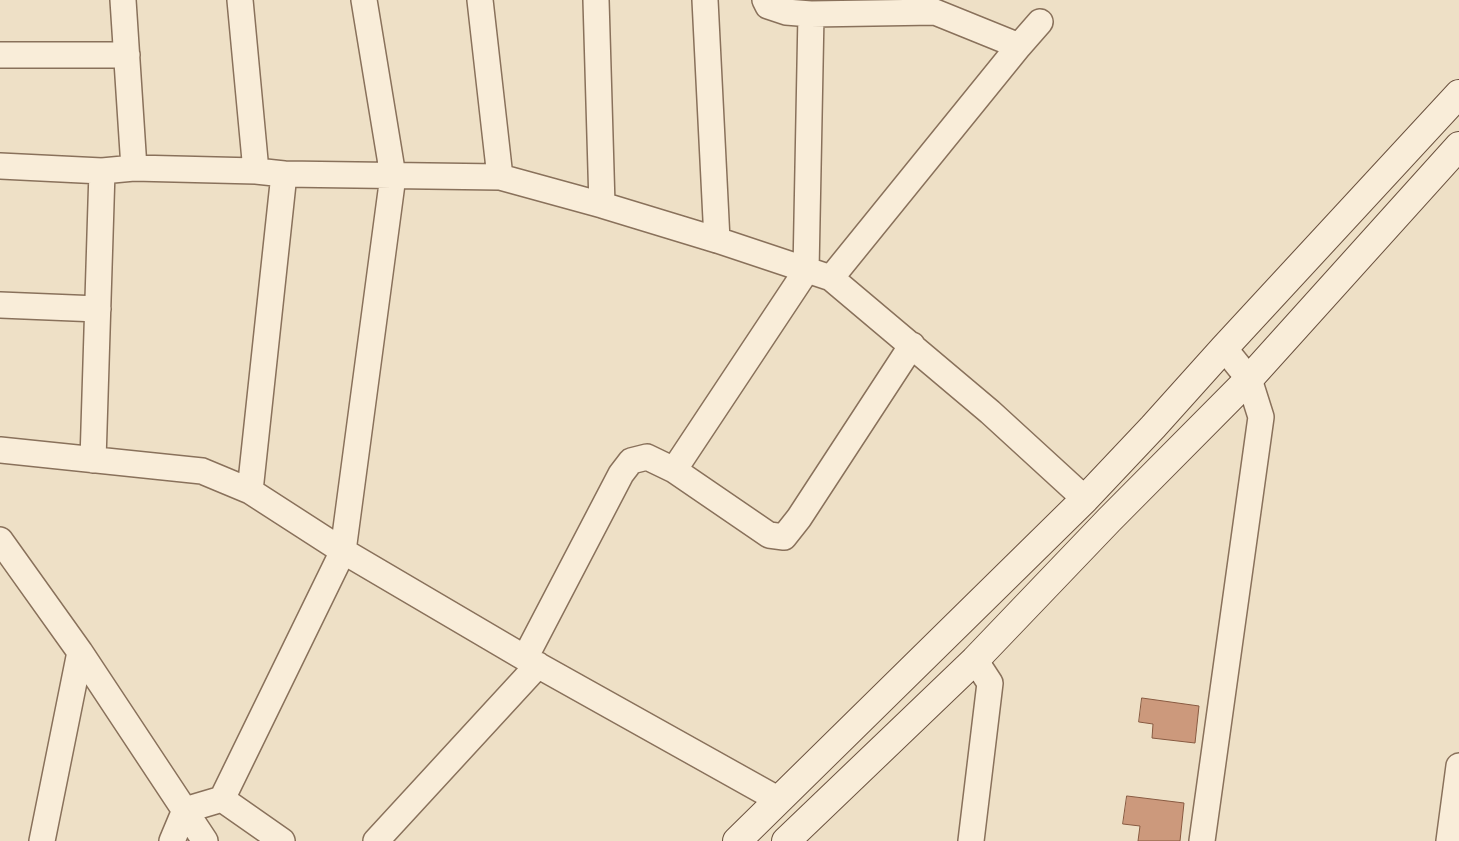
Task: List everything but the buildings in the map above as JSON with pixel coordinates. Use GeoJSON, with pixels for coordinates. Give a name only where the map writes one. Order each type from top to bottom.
{"type":"FeatureCollection","features":[{"type":"Feature","properties":{"kind":"main road"},"geometry":{"type":"LineString","coordinates":[[737,841],[1085,499],[1154,427],[1224,348],[1459,94]]}},
{"type":"Feature","properties":{"kind":"main road"},"geometry":{"type":"LineString","coordinates":[[786,841],[975,660],[1102,527],[1249,379],[1459,146]]}},
{"type":"Feature","properties":{"kind":"street"},"geometry":{"type":"LineString","coordinates":[[123,0],[134,168]]}},
{"type":"Feature","properties":{"kind":"street"},"geometry":{"type":"LineString","coordinates":[[240,0],[256,171]]}},
{"type":"Feature","properties":{"kind":"street"},"geometry":{"type":"LineString","coordinates":[[185,810],[222,799],[343,551],[393,176],[364,0]]}},
{"type":"Feature","properties":{"kind":"street"},"geometry":{"type":"LineString","coordinates":[[480,0],[500,177]]}},
{"type":"Feature","properties":{"kind":"street"},"geometry":{"type":"LineString","coordinates":[[596,0],[602,205]]}},
{"type":"Feature","properties":{"kind":"street"},"geometry":{"type":"LineString","coordinates":[[705,0],[717,240]]}},
{"type":"Feature","properties":{"kind":"street"},"geometry":{"type":"LineString","coordinates":[[765,0],[768,6],[786,12],[811,14],[938,6],[1019,46]]}},
{"type":"Feature","properties":{"kind":"street"},"geometry":{"type":"LineString","coordinates":[[674,470],[806,271],[811,14]]}},
{"type":"Feature","properties":{"kind":"street"},"geometry":{"type":"LineString","coordinates":[[831,278],[1040,22]]}},
{"type":"Feature","properties":{"kind":"street"},"geometry":{"type":"LineString","coordinates":[[0,55],[127,55]]}},
{"type":"Feature","properties":{"kind":"street"},"geometry":{"type":"LineString","coordinates":[[0,166],[102,171],[134,168],[256,171],[284,174],[500,177],[602,205],[717,240],[831,278],[990,412],[1085,499]]}},
{"type":"Feature","properties":{"kind":"street"},"geometry":{"type":"LineString","coordinates":[[93,460],[102,171]]}},
{"type":"Feature","properties":{"kind":"street"},"geometry":{"type":"LineString","coordinates":[[250,491],[284,174]]}},
{"type":"Feature","properties":{"kind":"street"},"geometry":{"type":"LineString","coordinates":[[0,305],[98,309]]}},
{"type":"Feature","properties":{"kind":"street"},"geometry":{"type":"LineString","coordinates":[[376,841],[532,662],[621,474],[632,461],[647,457],[674,470],[769,535],[784,536],[799,518],[912,346]]}},
{"type":"Feature","properties":{"kind":"street"},"geometry":{"type":"LineString","coordinates":[[1202,841],[1261,418],[1249,379],[1224,348]]}},
{"type":"Feature","properties":{"kind":"street"},"geometry":{"type":"LineString","coordinates":[[0,450],[202,471],[250,491],[343,551],[532,662],[779,800]]}},
{"type":"Feature","properties":{"kind":"street"},"geometry":{"type":"LineString","coordinates":[[0,540],[80,652],[205,841]]}},
{"type":"Feature","properties":{"kind":"street"},"geometry":{"type":"LineString","coordinates":[[42,841],[80,652]]}},
{"type":"Feature","properties":{"kind":"street"},"geometry":{"type":"LineString","coordinates":[[971,841],[990,683],[975,660]]}},
{"type":"Feature","properties":{"kind":"street"},"geometry":{"type":"LineString","coordinates":[[1449,841],[1459,766]]}},
{"type":"Feature","properties":{"kind":"street"},"geometry":{"type":"LineString","coordinates":[[222,799],[282,841]]}},
{"type":"Feature","properties":{"kind":"street"},"geometry":{"type":"LineString","coordinates":[[172,841],[185,810]]}}]}
